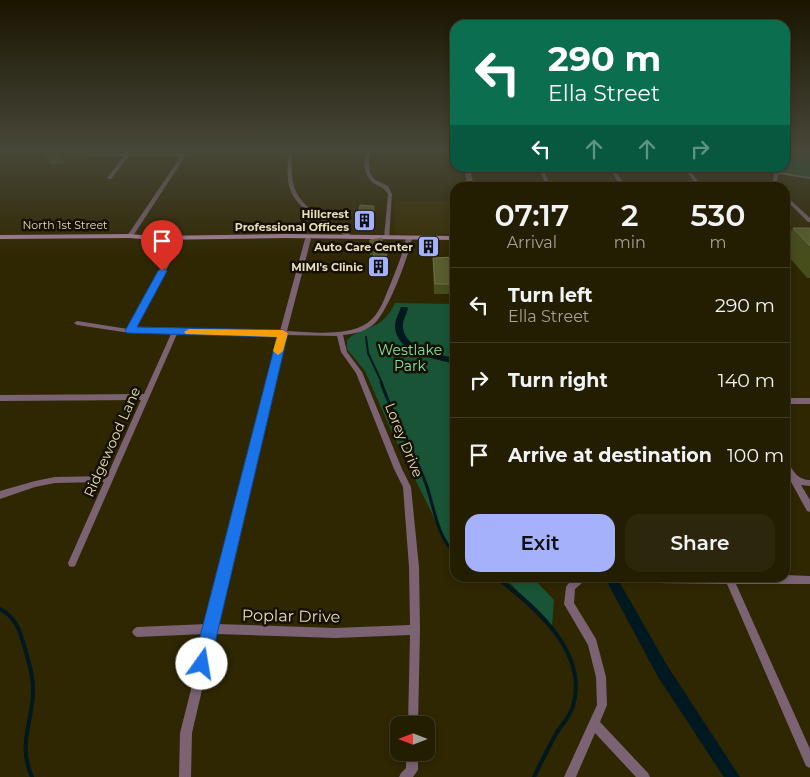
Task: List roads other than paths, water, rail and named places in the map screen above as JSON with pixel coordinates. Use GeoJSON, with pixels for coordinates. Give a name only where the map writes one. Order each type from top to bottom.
{"type":"FeatureCollection","features":[{"type":"Feature","properties":{"kind":"main road","name":"North 1st Street"},"geometry":{"type":"LineString","coordinates":[[0,237],[450,238]]}},
{"type":"Feature","properties":{"kind":"main road","name":"North 1st Street"},"geometry":{"type":"LineString","coordinates":[[279,237],[308,239],[335,237]]}},
{"type":"Feature","properties":{"kind":"main road"},"geometry":{"type":"LineString","coordinates":[[790,237],[810,237]]}},
{"type":"Feature","properties":{"kind":"street"},"geometry":{"type":"LineString","coordinates":[[130,236],[163,186]]}},
{"type":"Feature","properties":{"kind":"street"},"geometry":{"type":"LineString","coordinates":[[292,186],[296,198],[308,210],[343,229],[351,238]]}},
{"type":"Feature","properties":{"kind":"street"},"geometry":{"type":"LineString","coordinates":[[384,186],[390,194],[387,238]]}},
{"type":"Feature","properties":{"kind":"street"},"geometry":{"type":"LineString","coordinates":[[790,201],[810,221]]}},
{"type":"Feature","properties":{"kind":"street"},"geometry":{"type":"LineString","coordinates":[[130,331],[181,237]]}},
{"type":"Feature","properties":{"kind":"street"},"geometry":{"type":"LineString","coordinates":[[77,323],[130,331],[175,332],[340,334],[362,329],[371,324],[381,314],[407,249],[409,238]]}},
{"type":"Feature","properties":{"kind":"street"},"geometry":{"type":"LineString","coordinates":[[185,777],[186,733],[283,333],[308,239]]}},
{"type":"Feature","properties":{"kind":"street","name":"Ridgewood Lane"},"geometry":{"type":"LineString","coordinates":[[72,563],[175,332]]}},
{"type":"Feature","properties":{"kind":"street","name":"Lorey Drive"},"geometry":{"type":"LineString","coordinates":[[340,334],[344,352],[359,372],[407,487],[414,567],[413,716]]}},
{"type":"Feature","properties":{"kind":"street"},"geometry":{"type":"LineString","coordinates":[[0,398],[145,397]]}},
{"type":"Feature","properties":{"kind":"street"},"geometry":{"type":"LineString","coordinates":[[790,401],[810,401]]}},
{"type":"Feature","properties":{"kind":"street"},"geometry":{"type":"LineString","coordinates":[[790,477],[810,483]]}},
{"type":"Feature","properties":{"kind":"street"},"geometry":{"type":"LineString","coordinates":[[790,478],[810,508]]}},
{"type":"Feature","properties":{"kind":"street"},"geometry":{"type":"LineString","coordinates":[[0,495],[34,484],[55,480],[109,479]]}},
{"type":"Feature","properties":{"kind":"street"},"geometry":{"type":"LineString","coordinates":[[790,580],[810,580]]}},
{"type":"Feature","properties":{"kind":"street"},"geometry":{"type":"LineString","coordinates":[[570,777],[582,748],[595,725],[602,705],[601,678],[592,643],[568,604],[571,587],[577,582]]}},
{"type":"Feature","properties":{"kind":"street"},"geometry":{"type":"LineString","coordinates":[[731,582],[810,762]]}},
{"type":"Feature","properties":{"kind":"street","name":"Poplar Drive"},"geometry":{"type":"LineString","coordinates":[[137,632],[210,629],[335,633],[415,630]]}},
{"type":"Feature","properties":{"kind":"street"},"geometry":{"type":"LineString","coordinates":[[595,725],[644,777]]}},
{"type":"Feature","properties":{"kind":"street"},"geometry":{"type":"LineString","coordinates":[[405,777],[412,770],[412,761]]}},
{"type":"Feature","properties":{"kind":"waterway"},"geometry":{"type":"LineString","coordinates":[[404,309],[399,328],[406,343],[421,352],[450,360]]}},
{"type":"Feature","properties":{"kind":"waterway"},"geometry":{"type":"LineString","coordinates":[[366,337],[368,353],[382,383]]}},
{"type":"Feature","properties":{"kind":"waterway"},"geometry":{"type":"LineString","coordinates":[[381,382],[426,484],[440,530],[450,547]]}},
{"type":"Feature","properties":{"kind":"waterway"},"geometry":{"type":"LineString","coordinates":[[502,582],[527,602],[555,633],[566,650],[573,668],[576,686],[572,710],[557,732],[534,777]]}},
{"type":"Feature","properties":{"kind":"waterway"},"geometry":{"type":"LineString","coordinates":[[613,582],[663,672],[733,777]]}},
{"type":"Feature","properties":{"kind":"waterway"},"geometry":{"type":"LineString","coordinates":[[0,609],[9,615],[18,627],[32,675],[32,706],[26,736],[26,755],[32,777]]}},
{"type":"Feature","properties":{"kind":"place","name":"Hillcrest Professional Offices"},"geometry":{"type":"Point","coordinates":[365,220]}},
{"type":"Feature","properties":{"kind":"place","name":"Auto Care Center"},"geometry":{"type":"Point","coordinates":[429,247]}},
{"type":"Feature","properties":{"kind":"place","name":"MIMI's Clinic"},"geometry":{"type":"Point","coordinates":[379,267]}},
{"type":"Feature","properties":{"kind":"park label","name":"Westlake Park"},"geometry":{"type":"Point","coordinates":[410,358]}}]}
